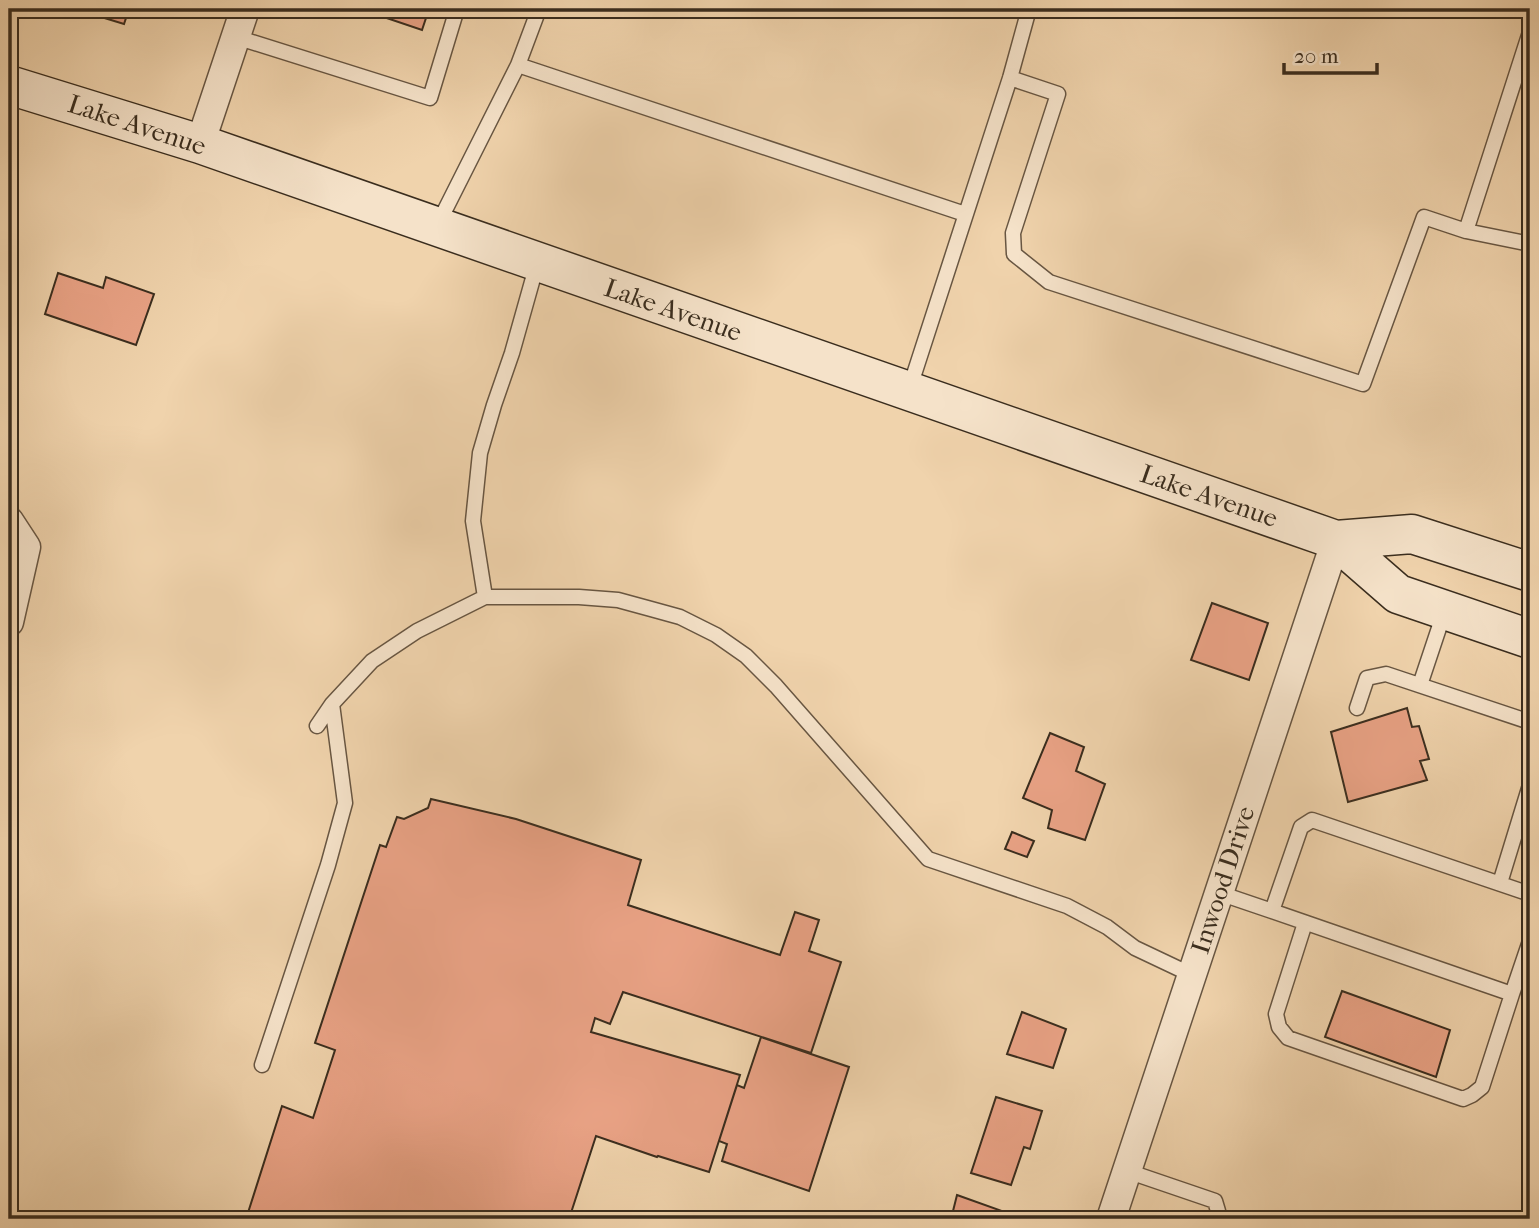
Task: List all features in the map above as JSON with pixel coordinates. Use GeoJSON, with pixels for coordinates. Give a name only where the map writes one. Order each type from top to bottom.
{"type":"FeatureCollection","features":[{"type":"Feature","properties":{"kind":"main road","name":"Lake Avenue"},"geometry":{"type":"LineString","coordinates":[[9,85],[200,144],[1336,540],[1398,594],[1530,639]]}},
{"type":"Feature","properties":{"kind":"main road","name":"Lake Avenue"},"geometry":{"type":"LineString","coordinates":[[1336,540],[1412,534],[1530,572]]}},
{"type":"Feature","properties":{"kind":"street"},"geometry":{"type":"LineString","coordinates":[[200,144],[245,9]]}},
{"type":"Feature","properties":{"kind":"street"},"geometry":{"type":"LineString","coordinates":[[9,521],[26,547],[9,622]]}},
{"type":"Feature","properties":{"kind":"street","name":"Inwood Drive"},"geometry":{"type":"LineString","coordinates":[[1111,1219],[1336,540]]}},
{"type":"Feature","properties":{"kind":"lane"},"geometry":{"type":"LineString","coordinates":[[236,37],[430,97],[457,9]]}},
{"type":"Feature","properties":{"kind":"lane"},"geometry":{"type":"LineString","coordinates":[[436,227],[518,65],[539,9]]}},
{"type":"Feature","properties":{"kind":"lane"},"geometry":{"type":"LineString","coordinates":[[909,391],[1010,78],[1029,9]]}},
{"type":"Feature","properties":{"kind":"lane"},"geometry":{"type":"LineString","coordinates":[[1466,231],[1530,32]]}},
{"type":"Feature","properties":{"kind":"lane"},"geometry":{"type":"LineString","coordinates":[[518,65],[965,214]]}},
{"type":"Feature","properties":{"kind":"lane"},"geometry":{"type":"LineString","coordinates":[[1010,78],[1058,94],[1013,233],[1014,254],[1049,282],[1062,287],[1363,384],[1424,217],[1466,231],[1530,244]]}},
{"type":"Feature","properties":{"kind":"lane"},"geometry":{"type":"LineString","coordinates":[[485,597],[473,521],[481,453],[537,262]]}},
{"type":"Feature","properties":{"kind":"lane"},"geometry":{"type":"LineString","coordinates":[[317,726],[332,704],[372,661],[418,631],[485,597],[579,597],[618,600],[680,617],[716,635],[746,656],[776,686],[928,859],[1067,906],[1107,927],[1135,948],[1192,975]]}},
{"type":"Feature","properties":{"kind":"lane"},"geometry":{"type":"LineString","coordinates":[[1420,685],[1445,610]]}},
{"type":"Feature","properties":{"kind":"lane"},"geometry":{"type":"LineString","coordinates":[[1357,708],[1367,678],[1385,674],[1530,722]]}},
{"type":"Feature","properties":{"kind":"lane"},"geometry":{"type":"LineString","coordinates":[[262,1065],[328,865],[345,803],[332,704]]}},
{"type":"Feature","properties":{"kind":"lane"},"geometry":{"type":"LineString","coordinates":[[1500,883],[1530,785]]}},
{"type":"Feature","properties":{"kind":"lane"},"geometry":{"type":"LineString","coordinates":[[1272,911],[1301,827],[1312,820],[1530,894]]}},
{"type":"Feature","properties":{"kind":"lane"},"geometry":{"type":"LineString","coordinates":[[1219,893],[1512,994]]}},
{"type":"Feature","properties":{"kind":"lane"},"geometry":{"type":"LineString","coordinates":[[1305,923],[1276,1014],[1279,1027],[1288,1038],[1463,1099],[1482,1087],[1530,941]]}},
{"type":"Feature","properties":{"kind":"lane"},"geometry":{"type":"LineString","coordinates":[[1127,1171],[1215,1201],[1218,1211],[1216,1219]]}},
{"type":"Feature","properties":{"kind":"building"},"geometry":{"type":"Polygon","coordinates":[[[75,9],[129,9],[124,24],[75,9]]]}},
{"type":"Feature","properties":{"kind":"building"},"geometry":{"type":"Polygon","coordinates":[[[360,9],[429,9],[422,30],[360,9]]]}},
{"type":"Feature","properties":{"kind":"building"},"geometry":{"type":"Polygon","coordinates":[[[58,273],[103,288],[106,277],[154,294],[136,345],[45,314],[58,273]]]}},
{"type":"Feature","properties":{"kind":"building"},"geometry":{"type":"Polygon","coordinates":[[[1212,603],[1268,623],[1249,680],[1191,660],[1212,603]]]}},
{"type":"Feature","properties":{"kind":"building"},"geometry":{"type":"Polygon","coordinates":[[[1407,708],[1412,727],[1419,726],[1429,759],[1420,761],[1427,780],[1348,802],[1331,732],[1407,708]]]}},
{"type":"Feature","properties":{"kind":"building"},"geometry":{"type":"Polygon","coordinates":[[[1050,733],[1084,747],[1076,771],[1105,784],[1085,840],[1048,828],[1052,810],[1023,798],[1050,733]]]}},
{"type":"Feature","properties":{"kind":"building"},"geometry":{"type":"Polygon","coordinates":[[[431,799],[516,819],[641,860],[628,905],[780,955],[795,912],[819,920],[809,951],[841,962],[811,1053],[623,992],[610,1024],[595,1018],[591,1032],[740,1075],[709,1172],[596,1136],[569,1219],[246,1219],[282,1106],[313,1118],[335,1050],[315,1043],[380,845],[386,847],[397,817],[404,819],[428,808],[431,799]]]}},
{"type":"Feature","properties":{"kind":"building"},"geometry":{"type":"Polygon","coordinates":[[[1012,832],[1034,841],[1027,857],[1005,849],[1012,832]]]}},
{"type":"Feature","properties":{"kind":"building"},"geometry":{"type":"Polygon","coordinates":[[[1342,991],[1450,1030],[1436,1077],[1325,1037],[1342,991]]]}},
{"type":"Feature","properties":{"kind":"building"},"geometry":{"type":"Polygon","coordinates":[[[1022,1012],[1066,1029],[1053,1068],[1007,1054],[1022,1012]]]}},
{"type":"Feature","properties":{"kind":"building"},"geometry":{"type":"Polygon","coordinates":[[[761,1037],[849,1067],[809,1191],[722,1161],[727,1144],[719,1141],[737,1085],[744,1088],[761,1037]]]}},
{"type":"Feature","properties":{"kind":"building"},"geometry":{"type":"Polygon","coordinates":[[[996,1097],[1042,1111],[1030,1149],[1024,1147],[1011,1185],[971,1173],[996,1097]]]}},
{"type":"Feature","properties":{"kind":"building"},"geometry":{"type":"Polygon","coordinates":[[[957,1195],[1002,1211],[999,1219],[951,1219],[957,1195]]]}}]}
